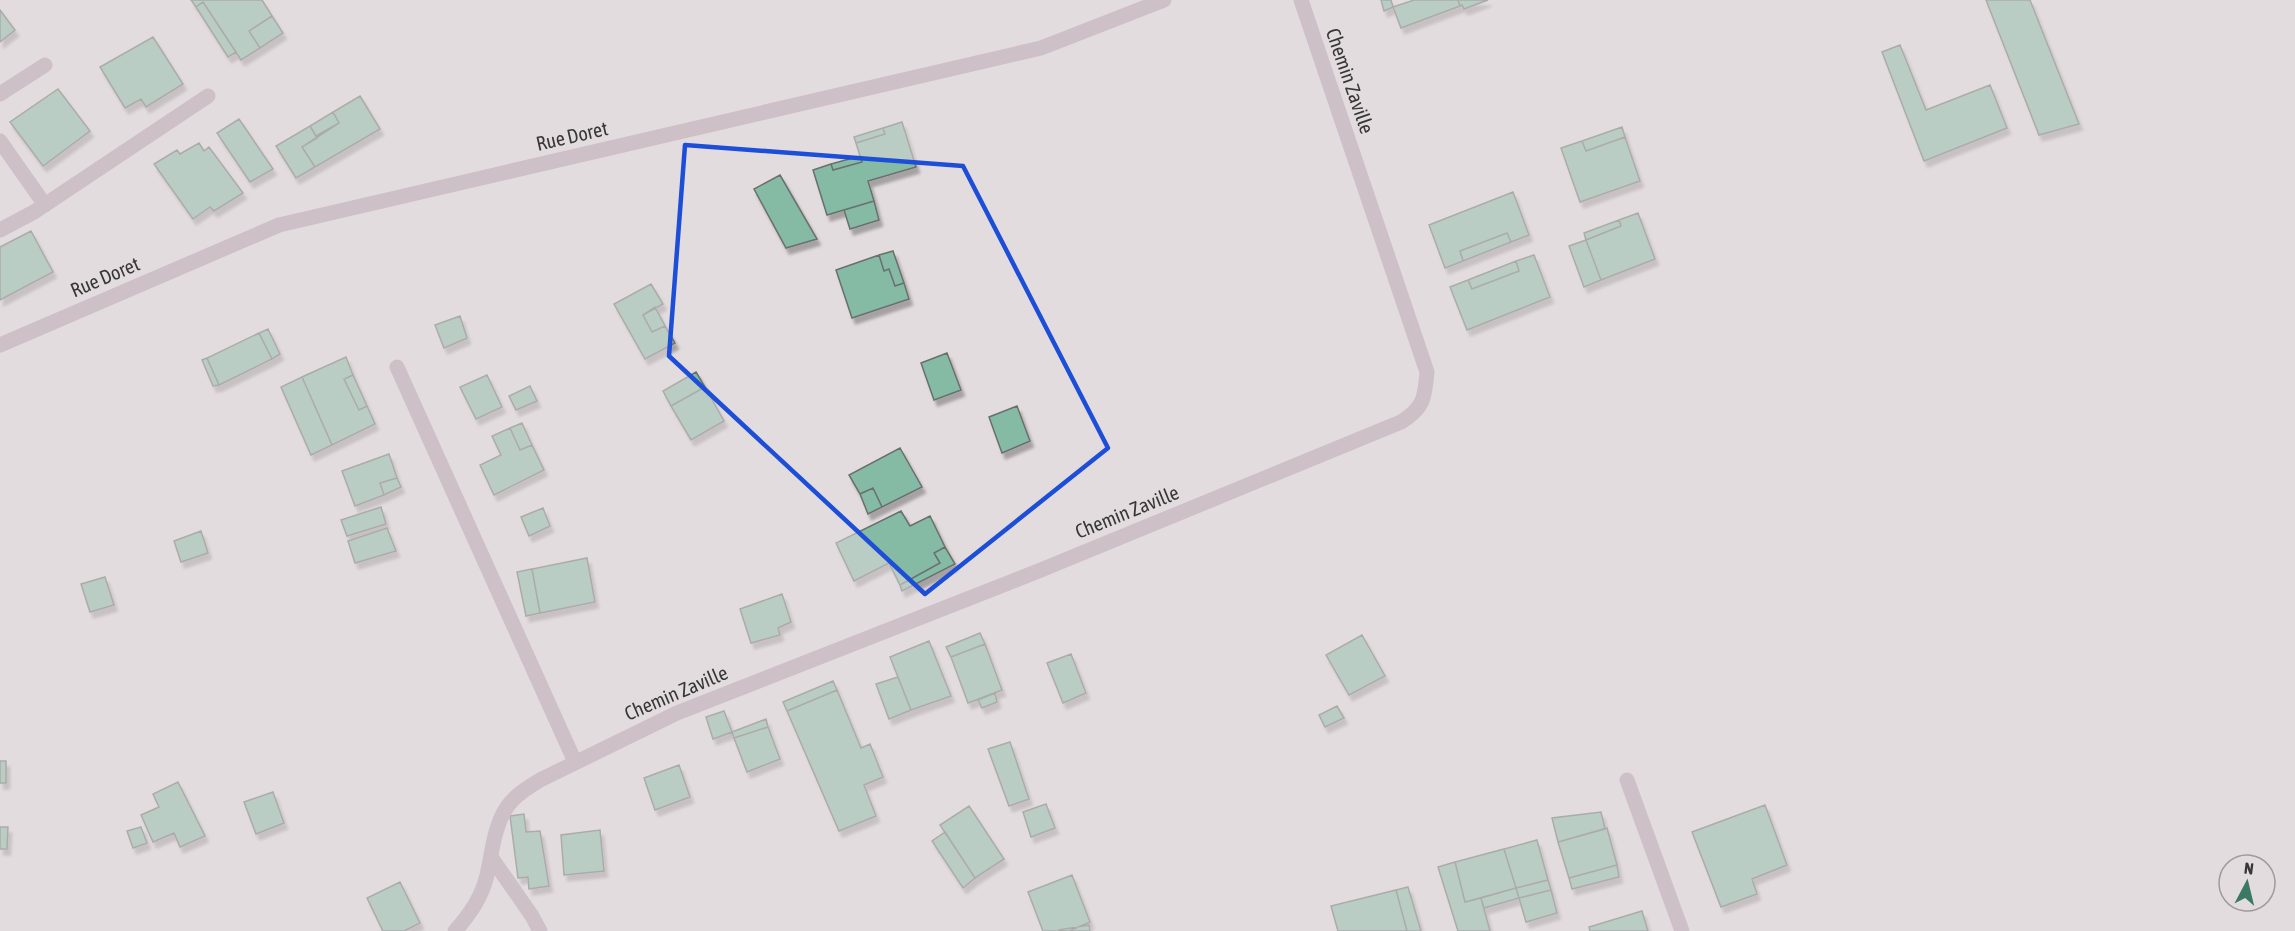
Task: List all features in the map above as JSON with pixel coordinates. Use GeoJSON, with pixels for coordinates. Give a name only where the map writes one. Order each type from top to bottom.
{"type":"FeatureCollection","features":[{"type":"Feature","properties":{"kind":"street","name":"Rue Doret"},"geometry":{"type":"LineString","coordinates":[[0,345],[279,225],[1041,48],[1164,0]]}},
{"type":"Feature","properties":{"kind":"street","name":"Chemin Zaville"},"geometry":{"type":"LineString","coordinates":[[455,931],[479,900],[487,877],[497,830],[507,807],[522,792],[540,780],[677,713],[1036,572],[1401,422],[1414,414],[1425,397],[1427,372],[1301,0]]}},
{"type":"Feature","properties":{"kind":"street"},"geometry":{"type":"LineString","coordinates":[[0,94],[45,65]]}},
{"type":"Feature","properties":{"kind":"street"},"geometry":{"type":"LineString","coordinates":[[0,230],[45,205],[208,96]]}},
{"type":"Feature","properties":{"kind":"street"},"geometry":{"type":"LineString","coordinates":[[0,141],[45,205]]}},
{"type":"Feature","properties":{"kind":"street"},"geometry":{"type":"LineString","coordinates":[[398,367],[574,762]]}},
{"type":"Feature","properties":{"kind":"street"},"geometry":{"type":"LineString","coordinates":[[1627,780],[1682,931]]}},
{"type":"Feature","properties":{"kind":"street"},"geometry":{"type":"LineString","coordinates":[[491,857],[540,931]]}},
{"type":"Feature","properties":{"kind":"highlighted area"},"geometry":{"type":"Polygon","coordinates":[[[685,145],[963,166],[1108,448],[925,594],[669,356],[685,145]]]}},
{"type":"Feature","properties":{"kind":"building"},"geometry":{"type":"Polygon","coordinates":[[[191,0],[262,0],[272,16],[249,31],[260,48],[241,60],[203,2],[196,7],[191,0]]]}},
{"type":"Feature","properties":{"kind":"building"},"geometry":{"type":"Polygon","coordinates":[[[1381,0],[1391,0],[1393,7],[1384,11],[1381,0]]]}},
{"type":"Feature","properties":{"kind":"building"},"geometry":{"type":"Polygon","coordinates":[[[1414,0],[1458,0],[1460,6],[1401,28],[1393,7],[1414,0]]]}},
{"type":"Feature","properties":{"kind":"building"},"geometry":{"type":"Polygon","coordinates":[[[1458,0],[1488,0],[1464,9],[1458,0]]]}},
{"type":"Feature","properties":{"kind":"building"},"geometry":{"type":"Polygon","coordinates":[[[1986,0],[2030,0],[2079,124],[2039,135],[1986,0]]]}},
{"type":"Feature","properties":{"kind":"building"},"geometry":{"type":"Polygon","coordinates":[[[203,2],[236,52],[228,57],[196,7],[203,2]]]}},
{"type":"Feature","properties":{"kind":"building"},"geometry":{"type":"Polygon","coordinates":[[[0,10],[15,30],[0,42],[0,10]]]}},
{"type":"Feature","properties":{"kind":"building"},"geometry":{"type":"Polygon","coordinates":[[[272,16],[283,33],[260,48],[249,31],[272,16]]]}},
{"type":"Feature","properties":{"kind":"building"},"geometry":{"type":"Polygon","coordinates":[[[153,37],[183,84],[146,107],[141,99],[125,108],[100,67],[153,37]]]}},
{"type":"Feature","properties":{"kind":"building"},"geometry":{"type":"Polygon","coordinates":[[[1900,45],[1926,110],[1990,85],[2007,128],[1924,161],[1882,52],[1900,45]]]}},
{"type":"Feature","properties":{"kind":"building"},"geometry":{"type":"Polygon","coordinates":[[[58,89],[90,131],[43,166],[10,122],[58,89]]]}},
{"type":"Feature","properties":{"kind":"building"},"geometry":{"type":"Polygon","coordinates":[[[360,96],[380,129],[315,167],[302,147],[339,123],[333,112],[360,96]]]}},
{"type":"Feature","properties":{"kind":"building"},"geometry":{"type":"Polygon","coordinates":[[[333,112],[339,123],[316,136],[310,126],[333,112]]]}},
{"type":"Feature","properties":{"kind":"building"},"geometry":{"type":"Polygon","coordinates":[[[239,119],[273,169],[250,182],[217,133],[239,119]]]}},
{"type":"Feature","properties":{"kind":"building"},"geometry":{"type":"Polygon","coordinates":[[[902,122],[916,167],[868,181],[874,201],[827,215],[813,170],[831,164],[833,170],[862,162],[856,143],[885,134],[883,128],[902,122]]]}},
{"type":"Feature","properties":{"kind":"building"},"geometry":{"type":"Polygon","coordinates":[[[310,126],[317,138],[302,147],[315,167],[296,178],[276,146],[310,126]]]}},
{"type":"Feature","properties":{"kind":"building"},"geometry":{"type":"Polygon","coordinates":[[[1622,127],[1625,137],[1586,151],[1582,141],[1622,127]]]}},
{"type":"Feature","properties":{"kind":"building"},"geometry":{"type":"Polygon","coordinates":[[[883,128],[885,134],[856,143],[854,137],[883,128]]]}},
{"type":"Feature","properties":{"kind":"building"},"geometry":{"type":"Polygon","coordinates":[[[1625,137],[1640,181],[1580,202],[1561,148],[1582,141],[1586,151],[1625,137]]]}},
{"type":"Feature","properties":{"kind":"building"},"geometry":{"type":"Polygon","coordinates":[[[199,143],[204,151],[209,147],[243,193],[214,211],[210,207],[193,219],[154,164],[177,150],[180,154],[199,143]]]}},
{"type":"Feature","properties":{"kind":"building"},"geometry":{"type":"Polygon","coordinates":[[[860,156],[862,162],[833,170],[831,164],[860,156]]]}},
{"type":"Feature","properties":{"kind":"building"},"geometry":{"type":"Polygon","coordinates":[[[780,175],[817,239],[786,248],[754,189],[780,175]]]}},
{"type":"Feature","properties":{"kind":"building"},"geometry":{"type":"Polygon","coordinates":[[[1513,192],[1529,235],[1511,242],[1507,233],[1460,251],[1463,261],[1445,268],[1429,225],[1513,192]]]}},
{"type":"Feature","properties":{"kind":"building"},"geometry":{"type":"Polygon","coordinates":[[[874,201],[879,220],[850,229],[844,210],[874,201]]]}},
{"type":"Feature","properties":{"kind":"building"},"geometry":{"type":"Polygon","coordinates":[[[1638,213],[1655,259],[1601,280],[1586,240],[1621,226],[1619,220],[1638,213]]]}},
{"type":"Feature","properties":{"kind":"building"},"geometry":{"type":"Polygon","coordinates":[[[1619,220],[1621,226],[1586,240],[1584,233],[1619,220]]]}},
{"type":"Feature","properties":{"kind":"building"},"geometry":{"type":"Polygon","coordinates":[[[31,231],[53,272],[0,300],[0,247],[31,231]]]}},
{"type":"Feature","properties":{"kind":"building"},"geometry":{"type":"Polygon","coordinates":[[[1507,233],[1511,242],[1463,261],[1460,251],[1507,233]]]}},
{"type":"Feature","properties":{"kind":"building"},"geometry":{"type":"Polygon","coordinates":[[[1586,240],[1601,280],[1584,287],[1569,246],[1586,240]]]}},
{"type":"Feature","properties":{"kind":"building"},"geometry":{"type":"Polygon","coordinates":[[[893,251],[904,283],[895,286],[889,269],[884,271],[879,255],[893,251]]]}},
{"type":"Feature","properties":{"kind":"building"},"geometry":{"type":"Polygon","coordinates":[[[879,255],[884,271],[889,269],[895,286],[904,283],[909,299],[852,318],[836,270],[879,255]]]}},
{"type":"Feature","properties":{"kind":"building"},"geometry":{"type":"Polygon","coordinates":[[[1534,255],[1550,297],[1467,330],[1450,287],[1468,280],[1472,289],[1519,271],[1516,261],[1534,255]]]}},
{"type":"Feature","properties":{"kind":"building"},"geometry":{"type":"Polygon","coordinates":[[[1516,261],[1519,271],[1472,289],[1468,280],[1516,261]]]}},
{"type":"Feature","properties":{"kind":"building"},"geometry":{"type":"Polygon","coordinates":[[[651,284],[663,304],[643,315],[652,332],[665,326],[675,343],[645,359],[614,304],[651,284]]]}},
{"type":"Feature","properties":{"kind":"building"},"geometry":{"type":"Polygon","coordinates":[[[655,307],[665,326],[652,332],[643,315],[655,307]]]}},
{"type":"Feature","properties":{"kind":"building"},"geometry":{"type":"Polygon","coordinates":[[[460,316],[467,338],[444,348],[435,325],[460,316]]]}},
{"type":"Feature","properties":{"kind":"building"},"geometry":{"type":"Polygon","coordinates":[[[268,329],[280,354],[272,359],[259,333],[268,329]]]}},
{"type":"Feature","properties":{"kind":"building"},"geometry":{"type":"Polygon","coordinates":[[[259,333],[272,359],[219,385],[207,358],[259,333]]]}},
{"type":"Feature","properties":{"kind":"building"},"geometry":{"type":"Polygon","coordinates":[[[947,353],[961,390],[934,400],[921,363],[947,353]]]}},
{"type":"Feature","properties":{"kind":"building"},"geometry":{"type":"Polygon","coordinates":[[[346,357],[353,375],[344,379],[359,410],[367,406],[375,424],[332,445],[302,377],[346,357]]]}},
{"type":"Feature","properties":{"kind":"building"},"geometry":{"type":"Polygon","coordinates":[[[207,358],[219,385],[213,386],[202,360],[207,358]]]}},
{"type":"Feature","properties":{"kind":"building"},"geometry":{"type":"Polygon","coordinates":[[[696,372],[705,387],[671,406],[663,391],[696,372]]]}},
{"type":"Feature","properties":{"kind":"building"},"geometry":{"type":"Polygon","coordinates":[[[353,375],[367,406],[359,410],[344,379],[353,375]]]}},
{"type":"Feature","properties":{"kind":"building"},"geometry":{"type":"Polygon","coordinates":[[[487,375],[502,407],[476,419],[460,387],[487,375]]]}},
{"type":"Feature","properties":{"kind":"building"},"geometry":{"type":"Polygon","coordinates":[[[302,377],[332,445],[311,455],[281,387],[302,377]]]}},
{"type":"Feature","properties":{"kind":"building"},"geometry":{"type":"Polygon","coordinates":[[[530,386],[537,401],[516,410],[509,396],[530,386]]]}},
{"type":"Feature","properties":{"kind":"building"},"geometry":{"type":"Polygon","coordinates":[[[705,387],[724,421],[691,440],[671,406],[705,387]]]}},
{"type":"Feature","properties":{"kind":"building"},"geometry":{"type":"Polygon","coordinates":[[[1017,406],[1030,441],[1002,453],[989,417],[1017,406]]]}},
{"type":"Feature","properties":{"kind":"building"},"geometry":{"type":"Polygon","coordinates":[[[522,423],[532,445],[520,450],[510,428],[522,423]]]}},
{"type":"Feature","properties":{"kind":"building"},"geometry":{"type":"Polygon","coordinates":[[[510,428],[520,450],[532,445],[544,470],[494,495],[480,465],[501,455],[492,436],[510,428]]]}},
{"type":"Feature","properties":{"kind":"building"},"geometry":{"type":"Polygon","coordinates":[[[900,448],[922,487],[882,507],[873,488],[860,494],[849,475],[900,448]]]}},
{"type":"Feature","properties":{"kind":"building"},"geometry":{"type":"Polygon","coordinates":[[[389,454],[397,478],[380,483],[384,495],[355,506],[342,471],[389,454]]]}},
{"type":"Feature","properties":{"kind":"building"},"geometry":{"type":"Polygon","coordinates":[[[397,478],[401,487],[384,495],[380,483],[397,478]]]}},
{"type":"Feature","properties":{"kind":"building"},"geometry":{"type":"Polygon","coordinates":[[[873,488],[882,507],[868,514],[860,494],[873,488]]]}},
{"type":"Feature","properties":{"kind":"building"},"geometry":{"type":"Polygon","coordinates":[[[381,507],[386,524],[347,536],[341,520],[381,507]]]}},
{"type":"Feature","properties":{"kind":"building"},"geometry":{"type":"Polygon","coordinates":[[[543,508],[550,526],[529,536],[521,517],[543,508]]]}},
{"type":"Feature","properties":{"kind":"building"},"geometry":{"type":"Polygon","coordinates":[[[901,511],[910,526],[930,516],[945,547],[934,553],[940,563],[900,585],[889,563],[854,581],[836,543],[901,511]]]}},
{"type":"Feature","properties":{"kind":"building"},"geometry":{"type":"Polygon","coordinates":[[[387,528],[396,551],[355,563],[348,541],[387,528]]]}},
{"type":"Feature","properties":{"kind":"building"},"geometry":{"type":"Polygon","coordinates":[[[201,531],[208,553],[181,562],[174,541],[201,531]]]}},
{"type":"Feature","properties":{"kind":"building"},"geometry":{"type":"Polygon","coordinates":[[[945,547],[955,564],[902,591],[900,585],[940,563],[934,553],[945,547]]]}},
{"type":"Feature","properties":{"kind":"building"},"geometry":{"type":"Polygon","coordinates":[[[587,558],[595,602],[540,613],[532,569],[587,558]]]}},
{"type":"Feature","properties":{"kind":"building"},"geometry":{"type":"Polygon","coordinates":[[[532,569],[540,613],[526,616],[517,572],[532,569]]]}},
{"type":"Feature","properties":{"kind":"building"},"geometry":{"type":"Polygon","coordinates":[[[105,577],[114,605],[90,612],[81,584],[105,577]]]}},
{"type":"Feature","properties":{"kind":"building"},"geometry":{"type":"Polygon","coordinates":[[[782,594],[791,622],[778,628],[780,635],[751,643],[740,609],[782,594]]]}},
{"type":"Feature","properties":{"kind":"building"},"geometry":{"type":"Polygon","coordinates":[[[980,633],[985,644],[951,657],[946,647],[980,633]]]}},
{"type":"Feature","properties":{"kind":"building"},"geometry":{"type":"Polygon","coordinates":[[[1362,635],[1385,676],[1349,695],[1326,655],[1362,635]]]}},
{"type":"Feature","properties":{"kind":"building"},"geometry":{"type":"Polygon","coordinates":[[[929,641],[951,696],[911,710],[890,657],[929,641]]]}},
{"type":"Feature","properties":{"kind":"building"},"geometry":{"type":"Polygon","coordinates":[[[985,644],[1002,690],[968,703],[951,657],[985,644]]]}},
{"type":"Feature","properties":{"kind":"building"},"geometry":{"type":"Polygon","coordinates":[[[1071,654],[1086,693],[1063,703],[1047,663],[1071,654]]]}},
{"type":"Feature","properties":{"kind":"building"},"geometry":{"type":"Polygon","coordinates":[[[898,677],[911,710],[889,719],[876,684],[898,677]]]}},
{"type":"Feature","properties":{"kind":"building"},"geometry":{"type":"Polygon","coordinates":[[[833,681],[837,690],[787,711],[783,702],[833,681]]]}},
{"type":"Feature","properties":{"kind":"building"},"geometry":{"type":"Polygon","coordinates":[[[837,690],[861,748],[870,744],[883,777],[864,785],[876,816],[839,831],[787,711],[837,690]]]}},
{"type":"Feature","properties":{"kind":"building"},"geometry":{"type":"Polygon","coordinates":[[[995,693],[997,702],[982,708],[978,700],[995,693]]]}},
{"type":"Feature","properties":{"kind":"building"},"geometry":{"type":"Polygon","coordinates":[[[1337,706],[1344,718],[1325,727],[1319,715],[1337,706]]]}},
{"type":"Feature","properties":{"kind":"building"},"geometry":{"type":"Polygon","coordinates":[[[724,711],[732,732],[713,739],[706,717],[724,711]]]}},
{"type":"Feature","properties":{"kind":"building"},"geometry":{"type":"Polygon","coordinates":[[[766,719],[768,727],[734,738],[732,732],[766,719]]]}},
{"type":"Feature","properties":{"kind":"building"},"geometry":{"type":"Polygon","coordinates":[[[768,727],[780,759],[747,772],[734,738],[768,727]]]}},
{"type":"Feature","properties":{"kind":"building"},"geometry":{"type":"Polygon","coordinates":[[[1010,742],[1029,799],[1009,806],[988,749],[1010,742]]]}},
{"type":"Feature","properties":{"kind":"building"},"geometry":{"type":"Polygon","coordinates":[[[0,761],[6,761],[6,783],[0,783],[0,761]]]}},
{"type":"Feature","properties":{"kind":"building"},"geometry":{"type":"Polygon","coordinates":[[[679,765],[690,797],[655,810],[644,778],[679,765]]]}},
{"type":"Feature","properties":{"kind":"building"},"geometry":{"type":"Polygon","coordinates":[[[178,782],[205,836],[180,847],[174,833],[153,842],[141,815],[159,807],[153,794],[178,782]]]}},
{"type":"Feature","properties":{"kind":"building"},"geometry":{"type":"Polygon","coordinates":[[[273,792],[284,823],[256,834],[244,802],[273,792]]]}},
{"type":"Feature","properties":{"kind":"building"},"geometry":{"type":"Polygon","coordinates":[[[1046,804],[1055,828],[1031,837],[1023,812],[1046,804]]]}},
{"type":"Feature","properties":{"kind":"building"},"geometry":{"type":"Polygon","coordinates":[[[1765,805],[1787,865],[1752,879],[1757,894],[1721,907],[1692,832],[1765,805]]]}},
{"type":"Feature","properties":{"kind":"building"},"geometry":{"type":"Polygon","coordinates":[[[969,806],[1004,859],[975,878],[940,825],[969,806]]]}},
{"type":"Feature","properties":{"kind":"building"},"geometry":{"type":"Polygon","coordinates":[[[1601,812],[1605,829],[1558,842],[1552,818],[1601,812]]]}},
{"type":"Feature","properties":{"kind":"building"},"geometry":{"type":"Polygon","coordinates":[[[524,814],[526,832],[540,831],[549,886],[529,889],[528,877],[518,878],[510,816],[524,814]]]}},
{"type":"Feature","properties":{"kind":"building"},"geometry":{"type":"Polygon","coordinates":[[[0,827],[8,827],[7,849],[0,849],[0,827]]]}},
{"type":"Feature","properties":{"kind":"building"},"geometry":{"type":"Polygon","coordinates":[[[141,827],[147,843],[133,848],[127,831],[141,827]]]}},
{"type":"Feature","properties":{"kind":"building"},"geometry":{"type":"Polygon","coordinates":[[[1607,828],[1617,865],[1569,878],[1558,842],[1607,828]]]}},
{"type":"Feature","properties":{"kind":"building"},"geometry":{"type":"Polygon","coordinates":[[[600,830],[604,871],[564,875],[561,835],[600,830]]]}},
{"type":"Feature","properties":{"kind":"building"},"geometry":{"type":"Polygon","coordinates":[[[945,832],[975,878],[963,888],[932,841],[945,832]]]}},
{"type":"Feature","properties":{"kind":"building"},"geometry":{"type":"Polygon","coordinates":[[[1537,840],[1548,880],[1516,888],[1504,849],[1537,840]]]}},
{"type":"Feature","properties":{"kind":"building"},"geometry":{"type":"Polygon","coordinates":[[[1504,849],[1516,888],[1465,902],[1455,862],[1504,849]]]}},
{"type":"Feature","properties":{"kind":"building"},"geometry":{"type":"Polygon","coordinates":[[[1455,862],[1465,902],[1481,898],[1490,931],[1458,931],[1438,867],[1455,862]]]}},
{"type":"Feature","properties":{"kind":"building"},"geometry":{"type":"Polygon","coordinates":[[[1617,865],[1619,877],[1572,889],[1569,878],[1617,865]]]}},
{"type":"Feature","properties":{"kind":"building"},"geometry":{"type":"Polygon","coordinates":[[[1072,875],[1090,922],[1069,931],[1043,931],[1028,892],[1072,875]]]}},
{"type":"Feature","properties":{"kind":"building"},"geometry":{"type":"Polygon","coordinates":[[[1548,880],[1551,890],[1519,898],[1516,888],[1548,880]]]}},
{"type":"Feature","properties":{"kind":"building"},"geometry":{"type":"Polygon","coordinates":[[[400,882],[420,923],[404,931],[383,931],[367,898],[400,882]]]}},
{"type":"Feature","properties":{"kind":"building"},"geometry":{"type":"Polygon","coordinates":[[[1408,887],[1421,931],[1407,931],[1396,890],[1408,887]]]}},
{"type":"Feature","properties":{"kind":"building"},"geometry":{"type":"Polygon","coordinates":[[[1516,888],[1519,898],[1484,908],[1481,898],[1516,888]]]}},
{"type":"Feature","properties":{"kind":"building"},"geometry":{"type":"Polygon","coordinates":[[[1396,890],[1407,931],[1338,931],[1331,906],[1396,890]]]}},
{"type":"Feature","properties":{"kind":"building"},"geometry":{"type":"Polygon","coordinates":[[[1551,890],[1557,913],[1526,922],[1519,898],[1551,890]]]}},
{"type":"Feature","properties":{"kind":"building"},"geometry":{"type":"Polygon","coordinates":[[[1642,911],[1648,931],[1590,931],[1589,927],[1642,911]]]}},
{"type":"Feature","properties":{"kind":"building"},"geometry":{"type":"Polygon","coordinates":[[[1089,925],[1090,931],[1059,931],[1059,930],[1089,925]]]}}]}
